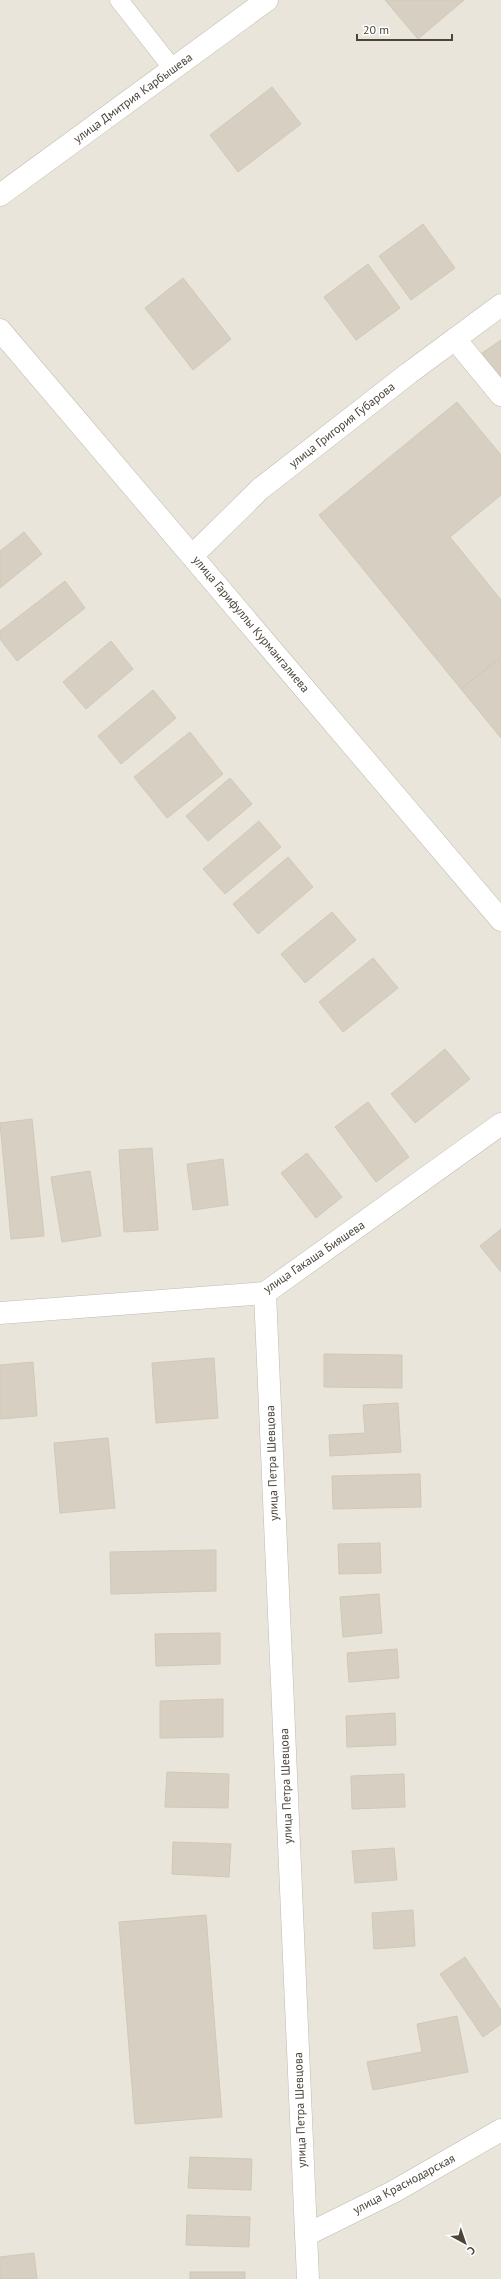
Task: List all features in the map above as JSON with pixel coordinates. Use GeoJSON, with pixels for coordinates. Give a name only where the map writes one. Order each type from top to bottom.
{"type":"FeatureCollection","features":[{"type":"Feature","properties":{"kind":"street","name":"улица Дмитрия Карбышева"},"geometry":{"type":"LineString","coordinates":[[0,195],[267,0]]}},
{"type":"Feature","properties":{"kind":"street","name":"улица Григория Губарова"},"geometry":{"type":"LineString","coordinates":[[193,555],[260,489],[501,305]]}},
{"type":"Feature","properties":{"kind":"street","name":"улица Гарифуллы Курмангалиева"},"geometry":{"type":"LineString","coordinates":[[0,330],[193,555],[501,920]]}},
{"type":"Feature","properties":{"kind":"street"},"geometry":{"type":"LineString","coordinates":[[455,339],[501,395]]}},
{"type":"Feature","properties":{"kind":"street","name":"улица Гакаша Бияшева"},"geometry":{"type":"LineString","coordinates":[[0,1313],[265,1293],[501,1124]]}},
{"type":"Feature","properties":{"kind":"street","name":"улица Петра Шевцова"},"geometry":{"type":"LineString","coordinates":[[265,1293],[308,2279]]}},
{"type":"Feature","properties":{"kind":"street","name":"улица Краснодарская"},"geometry":{"type":"LineString","coordinates":[[306,2235],[393,2192],[501,2130]]}},
{"type":"Feature","properties":{"kind":"lane"},"geometry":{"type":"LineString","coordinates":[[118,0],[173,69]]}},
{"type":"Feature","properties":{"kind":"shaded area"},"geometry":{"type":"Polygon","coordinates":[[[0,0],[501,0],[501,2279],[0,2279],[0,0]]]}},
{"type":"Feature","properties":{"kind":"building"},"geometry":{"type":"Polygon","coordinates":[[[385,0],[464,0],[418,39],[385,0]]]}},
{"type":"Feature","properties":{"kind":"building"},"geometry":{"type":"Polygon","coordinates":[[[272,87],[301,124],[238,172],[210,135],[272,87]]]}},
{"type":"Feature","properties":{"kind":"building"},"geometry":{"type":"Polygon","coordinates":[[[423,224],[455,268],[411,300],[379,256],[423,224]]]}},
{"type":"Feature","properties":{"kind":"building"},"geometry":{"type":"Polygon","coordinates":[[[368,264],[400,308],[356,340],[324,297],[368,264]]]}},
{"type":"Feature","properties":{"kind":"building"},"geometry":{"type":"Polygon","coordinates":[[[183,278],[231,339],[193,370],[145,308],[183,278]]]}},
{"type":"Feature","properties":{"kind":"building"},"geometry":{"type":"Polygon","coordinates":[[[501,340],[501,380],[482,353],[501,340]]]}},
{"type":"Feature","properties":{"kind":"building"},"geometry":{"type":"Polygon","coordinates":[[[457,402],[501,455],[501,495],[450,537],[501,600],[501,657],[461,689],[319,515],[457,402]]]}},
{"type":"Feature","properties":{"kind":"building"},"geometry":{"type":"Polygon","coordinates":[[[24,532],[42,554],[0,588],[0,551],[24,532]]]}},
{"type":"Feature","properties":{"kind":"building"},"geometry":{"type":"Polygon","coordinates":[[[65,581],[85,608],[17,661],[0,639],[0,631],[65,581]]]}},
{"type":"Feature","properties":{"kind":"building"},"geometry":{"type":"Polygon","coordinates":[[[111,641],[133,669],[86,709],[63,682],[111,641]]]}},
{"type":"Feature","properties":{"kind":"building"},"geometry":{"type":"Polygon","coordinates":[[[501,657],[501,738],[461,689],[501,657]]]}},
{"type":"Feature","properties":{"kind":"building"},"geometry":{"type":"Polygon","coordinates":[[[153,690],[176,718],[121,764],[98,736],[153,690]]]}},
{"type":"Feature","properties":{"kind":"building"},"geometry":{"type":"Polygon","coordinates":[[[190,732],[223,774],[167,818],[134,777],[190,732]]]}},
{"type":"Feature","properties":{"kind":"building"},"geometry":{"type":"Polygon","coordinates":[[[230,778],[252,804],[208,841],[186,816],[230,778]]]}},
{"type":"Feature","properties":{"kind":"building"},"geometry":{"type":"Polygon","coordinates":[[[259,821],[281,847],[225,894],[203,869],[259,821]]]}},
{"type":"Feature","properties":{"kind":"building"},"geometry":{"type":"Polygon","coordinates":[[[288,857],[313,887],[258,934],[233,904],[288,857]]]}},
{"type":"Feature","properties":{"kind":"building"},"geometry":{"type":"Polygon","coordinates":[[[332,912],[356,940],[305,983],[281,954],[332,912]]]}},
{"type":"Feature","properties":{"kind":"building"},"geometry":{"type":"Polygon","coordinates":[[[373,958],[398,988],[343,1032],[319,1002],[373,958]]]}},
{"type":"Feature","properties":{"kind":"building"},"geometry":{"type":"Polygon","coordinates":[[[445,1049],[470,1079],[415,1123],[391,1094],[445,1049]]]}},
{"type":"Feature","properties":{"kind":"building"},"geometry":{"type":"Polygon","coordinates":[[[368,1102],[409,1157],[376,1182],[335,1127],[368,1102]]]}},
{"type":"Feature","properties":{"kind":"building"},"geometry":{"type":"Polygon","coordinates":[[[32,1119],[44,1236],[11,1239],[0,1123],[32,1119]]]}},
{"type":"Feature","properties":{"kind":"building"},"geometry":{"type":"Polygon","coordinates":[[[152,1148],[158,1230],[124,1232],[119,1150],[152,1148]]]}},
{"type":"Feature","properties":{"kind":"building"},"geometry":{"type":"Polygon","coordinates":[[[307,1153],[342,1197],[316,1218],[281,1173],[307,1153]]]}},
{"type":"Feature","properties":{"kind":"building"},"geometry":{"type":"Polygon","coordinates":[[[223,1159],[228,1205],[193,1210],[187,1164],[223,1159]]]}},
{"type":"Feature","properties":{"kind":"building"},"geometry":{"type":"Polygon","coordinates":[[[90,1171],[101,1236],[62,1242],[51,1177],[90,1171]]]}},
{"type":"Feature","properties":{"kind":"building"},"geometry":{"type":"Polygon","coordinates":[[[501,1229],[501,1272],[480,1246],[501,1229]]]}},
{"type":"Feature","properties":{"kind":"building"},"geometry":{"type":"Polygon","coordinates":[[[324,1354],[402,1355],[402,1388],[324,1387],[324,1354]]]}},
{"type":"Feature","properties":{"kind":"building"},"geometry":{"type":"Polygon","coordinates":[[[214,1358],[218,1418],[156,1423],[152,1363],[214,1358]]]}},
{"type":"Feature","properties":{"kind":"building"},"geometry":{"type":"Polygon","coordinates":[[[33,1362],[37,1416],[0,1419],[0,1365],[33,1362]]]}},
{"type":"Feature","properties":{"kind":"building"},"geometry":{"type":"Polygon","coordinates":[[[398,1403],[401,1452],[330,1456],[329,1435],[365,1433],[363,1405],[398,1403]]]}},
{"type":"Feature","properties":{"kind":"building"},"geometry":{"type":"Polygon","coordinates":[[[108,1438],[115,1508],[60,1513],[54,1443],[108,1438]]]}},
{"type":"Feature","properties":{"kind":"building"},"geometry":{"type":"Polygon","coordinates":[[[420,1474],[421,1507],[333,1509],[332,1476],[420,1474]]]}},
{"type":"Feature","properties":{"kind":"building"},"geometry":{"type":"Polygon","coordinates":[[[380,1543],[381,1573],[339,1574],[338,1544],[380,1543]]]}},
{"type":"Feature","properties":{"kind":"building"},"geometry":{"type":"Polygon","coordinates":[[[216,1550],[216,1591],[111,1594],[110,1552],[216,1550]]]}},
{"type":"Feature","properties":{"kind":"building"},"geometry":{"type":"Polygon","coordinates":[[[379,1594],[382,1633],[343,1637],[340,1597],[379,1594]]]}},
{"type":"Feature","properties":{"kind":"building"},"geometry":{"type":"Polygon","coordinates":[[[220,1633],[220,1664],[156,1666],[155,1634],[220,1633]]]}},
{"type":"Feature","properties":{"kind":"building"},"geometry":{"type":"Polygon","coordinates":[[[397,1649],[399,1678],[349,1682],[347,1653],[397,1649]]]}},
{"type":"Feature","properties":{"kind":"building"},"geometry":{"type":"Polygon","coordinates":[[[223,1699],[223,1737],[160,1738],[160,1701],[223,1699]]]}},
{"type":"Feature","properties":{"kind":"building"},"geometry":{"type":"Polygon","coordinates":[[[395,1713],[396,1745],[347,1747],[346,1716],[395,1713]]]}},
{"type":"Feature","properties":{"kind":"building"},"geometry":{"type":"Polygon","coordinates":[[[167,1772],[229,1774],[228,1808],[165,1807],[167,1772]]]}},
{"type":"Feature","properties":{"kind":"building"},"geometry":{"type":"Polygon","coordinates":[[[404,1774],[405,1807],[352,1809],[351,1776],[404,1774]]]}},
{"type":"Feature","properties":{"kind":"building"},"geometry":{"type":"Polygon","coordinates":[[[173,1842],[231,1844],[229,1877],[172,1874],[173,1842]]]}},
{"type":"Feature","properties":{"kind":"building"},"geometry":{"type":"Polygon","coordinates":[[[394,1848],[397,1880],[355,1883],[352,1851],[394,1848]]]}},
{"type":"Feature","properties":{"kind":"building"},"geometry":{"type":"Polygon","coordinates":[[[413,1910],[415,1946],[374,1949],[372,1913],[413,1910]]]}},
{"type":"Feature","properties":{"kind":"building"},"geometry":{"type":"Polygon","coordinates":[[[206,1915],[222,2117],[135,2124],[119,1922],[206,1915]]]}},
{"type":"Feature","properties":{"kind":"building"},"geometry":{"type":"Polygon","coordinates":[[[465,1957],[501,2010],[501,2024],[483,2037],[440,1974],[465,1957]]]}},
{"type":"Feature","properties":{"kind":"building"},"geometry":{"type":"Polygon","coordinates":[[[457,2016],[468,2072],[373,2090],[367,2062],[422,2052],[417,2024],[457,2016]]]}},
{"type":"Feature","properties":{"kind":"building"},"geometry":{"type":"Polygon","coordinates":[[[190,2157],[252,2159],[251,2190],[188,2188],[190,2157]]]}},
{"type":"Feature","properties":{"kind":"building"},"geometry":{"type":"Polygon","coordinates":[[[187,2215],[250,2217],[249,2247],[186,2245],[187,2215]]]}},
{"type":"Feature","properties":{"kind":"building"},"geometry":{"type":"Polygon","coordinates":[[[34,2253],[37,2279],[0,2279],[0,2257],[34,2253]]]}},
{"type":"Feature","properties":{"kind":"building"},"geometry":{"type":"Polygon","coordinates":[[[190,2272],[245,2272],[245,2279],[190,2279],[190,2272]]]}}]}
